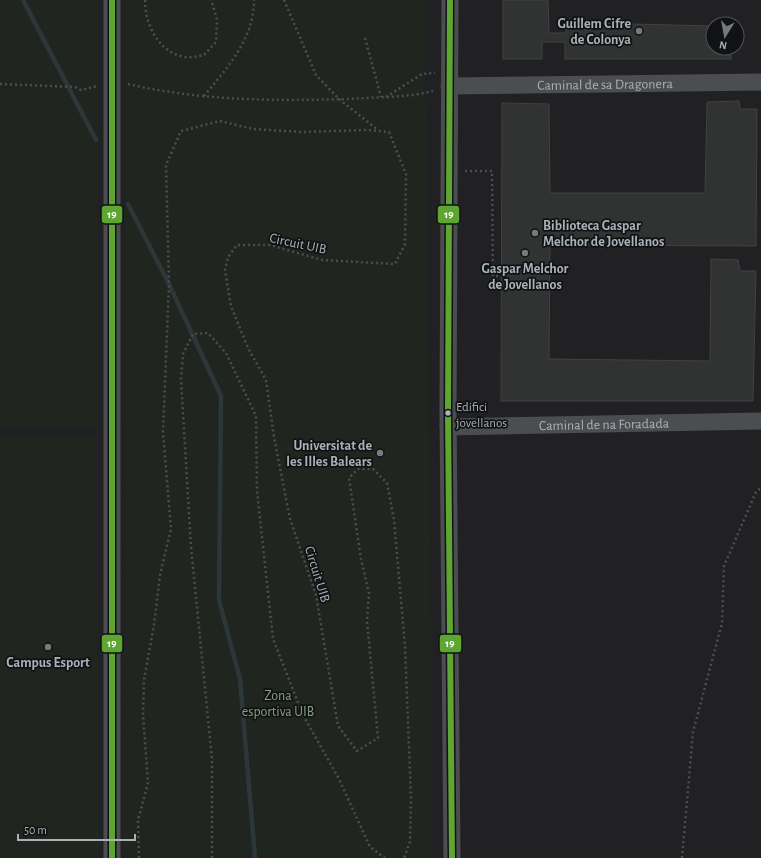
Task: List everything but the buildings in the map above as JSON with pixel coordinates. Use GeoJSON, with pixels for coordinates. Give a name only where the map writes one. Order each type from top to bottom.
{"type":"FeatureCollection","features":[{"type":"Feature","properties":{"kind":"street"},"geometry":{"type":"LineString","coordinates":[[112,0],[112,858]]}},
{"type":"Feature","properties":{"kind":"street"},"geometry":{"type":"LineString","coordinates":[[450,0],[448,427],[452,858]]}},
{"type":"Feature","properties":{"kind":"street","name":"Caminal de sa Dragonera"},"geometry":{"type":"LineString","coordinates":[[449,80],[761,82]]}},
{"type":"Feature","properties":{"kind":"street","name":"Caminal de na Foradada"},"geometry":{"type":"LineString","coordinates":[[448,427],[761,421]]}},
{"type":"Feature","properties":{"kind":"path"},"geometry":{"type":"LineString","coordinates":[[145,0],[153,35],[167,49],[186,57],[204,55],[216,42],[217,19],[211,0]]}},
{"type":"Feature","properties":{"kind":"path"},"geometry":{"type":"LineString","coordinates":[[203,97],[229,65],[246,40],[254,8],[254,0]]}},
{"type":"Feature","properties":{"kind":"path"},"geometry":{"type":"LineString","coordinates":[[284,0],[316,75],[339,99],[378,131]]}},
{"type":"Feature","properties":{"kind":"path"},"geometry":{"type":"LineString","coordinates":[[365,38],[381,97]]}},
{"type":"Feature","properties":{"kind":"path"},"geometry":{"type":"LineString","coordinates":[[386,97],[422,74],[449,80]]}},
{"type":"Feature","properties":{"kind":"path"},"geometry":{"type":"LineString","coordinates":[[112,83],[123,83],[148,89],[203,97],[283,101],[386,97],[426,93],[449,80]]}},
{"type":"Feature","properties":{"kind":"path"},"geometry":{"type":"LineString","coordinates":[[0,84],[75,87],[80,90]]}},
{"type":"Feature","properties":{"kind":"path"},"geometry":{"type":"LineString","coordinates":[[139,858],[138,820],[148,783],[143,713],[144,680],[154,625],[160,575],[171,529],[163,432],[169,284],[166,165],[180,131],[220,121],[253,129],[295,132],[378,131]]}},
{"type":"Feature","properties":{"kind":"path","name":"Circuit UIB"},"geometry":{"type":"LineString","coordinates":[[378,131],[389,132],[406,174],[405,244],[395,264],[322,260],[270,245],[238,245],[228,257],[225,270],[231,306],[248,348],[266,380],[274,437],[290,519],[316,596],[338,726],[357,751],[378,738],[368,621],[369,593],[361,559],[349,478],[358,469],[374,469],[387,483],[394,520],[405,646],[411,798],[410,842],[404,858]]}},
{"type":"Feature","properties":{"kind":"path"},"geometry":{"type":"LineString","coordinates":[[449,171],[492,171],[492,276],[500,276]]}},
{"type":"Feature","properties":{"kind":"path"},"geometry":{"type":"LineString","coordinates":[[212,858],[212,759],[191,547],[181,379],[183,354],[193,334],[208,333],[226,353],[256,416],[257,491],[273,639],[304,716],[339,779],[370,848],[385,858]]}},
{"type":"Feature","properties":{"kind":"path"},"geometry":{"type":"LineString","coordinates":[[682,858],[693,732],[722,623],[724,566],[756,492],[761,488]]}},
{"type":"Feature","properties":{"kind":"shaded area","name":"Universitat de les Illes Balears"},"geometry":{"type":"Polygon","coordinates":[[[0,0],[761,0],[761,858],[0,858],[0,0]]]}},
{"type":"Feature","properties":{"kind":"green space"},"geometry":{"type":"Polygon","coordinates":[[[0,0],[97,0],[97,428],[0,428],[0,0]]]}},
{"type":"Feature","properties":{"kind":"green space","name":"Zona esportiva UIB"},"geometry":{"type":"Polygon","coordinates":[[[125,0],[425,0],[433,858],[123,858],[125,0]]]}},
{"type":"Feature","properties":{"kind":"green space","name":"Campus Esport"},"geometry":{"type":"Polygon","coordinates":[[[0,436],[95,436],[99,858],[0,858],[0,436]]]}},
{"type":"Feature","properties":{"kind":"waterway"},"geometry":{"type":"LineString","coordinates":[[23,0],[96,140]]}},
{"type":"Feature","properties":{"kind":"waterway"},"geometry":{"type":"LineString","coordinates":[[128,204],[169,284],[221,396],[219,600],[240,679],[255,858]]}},
{"type":"Feature","properties":{"kind":"transit line","name":"19"},"geometry":{"type":"LineString","coordinates":[[112,0],[112,858]]}},
{"type":"Feature","properties":{"kind":"transit line","name":"19"},"geometry":{"type":"LineString","coordinates":[[450,0],[448,413],[452,858]]}},
{"type":"Feature","properties":{"kind":"place","name":"Guillem Cifre de Colonya"},"geometry":{"type":"Point","coordinates":[639,31]}},
{"type":"Feature","properties":{"kind":"place","name":"Biblioteca Gaspar Melchor de Jovellanos"},"geometry":{"type":"Point","coordinates":[535,233]}},
{"type":"Feature","properties":{"kind":"place","name":"Gaspar Melchor de Jovellanos"},"geometry":{"type":"Point","coordinates":[525,253]}},
{"type":"Feature","properties":{"kind":"place","name":"Edifici jovellanos"},"geometry":{"type":"Point","coordinates":[448,413]}},
{"type":"Feature","properties":{"kind":"place","name":"Universitat de les Illes Balears"},"geometry":{"type":"Point","coordinates":[380,453]}},
{"type":"Feature","properties":{"kind":"place","name":"Campus Esport"},"geometry":{"type":"Point","coordinates":[48,647]}}]}
